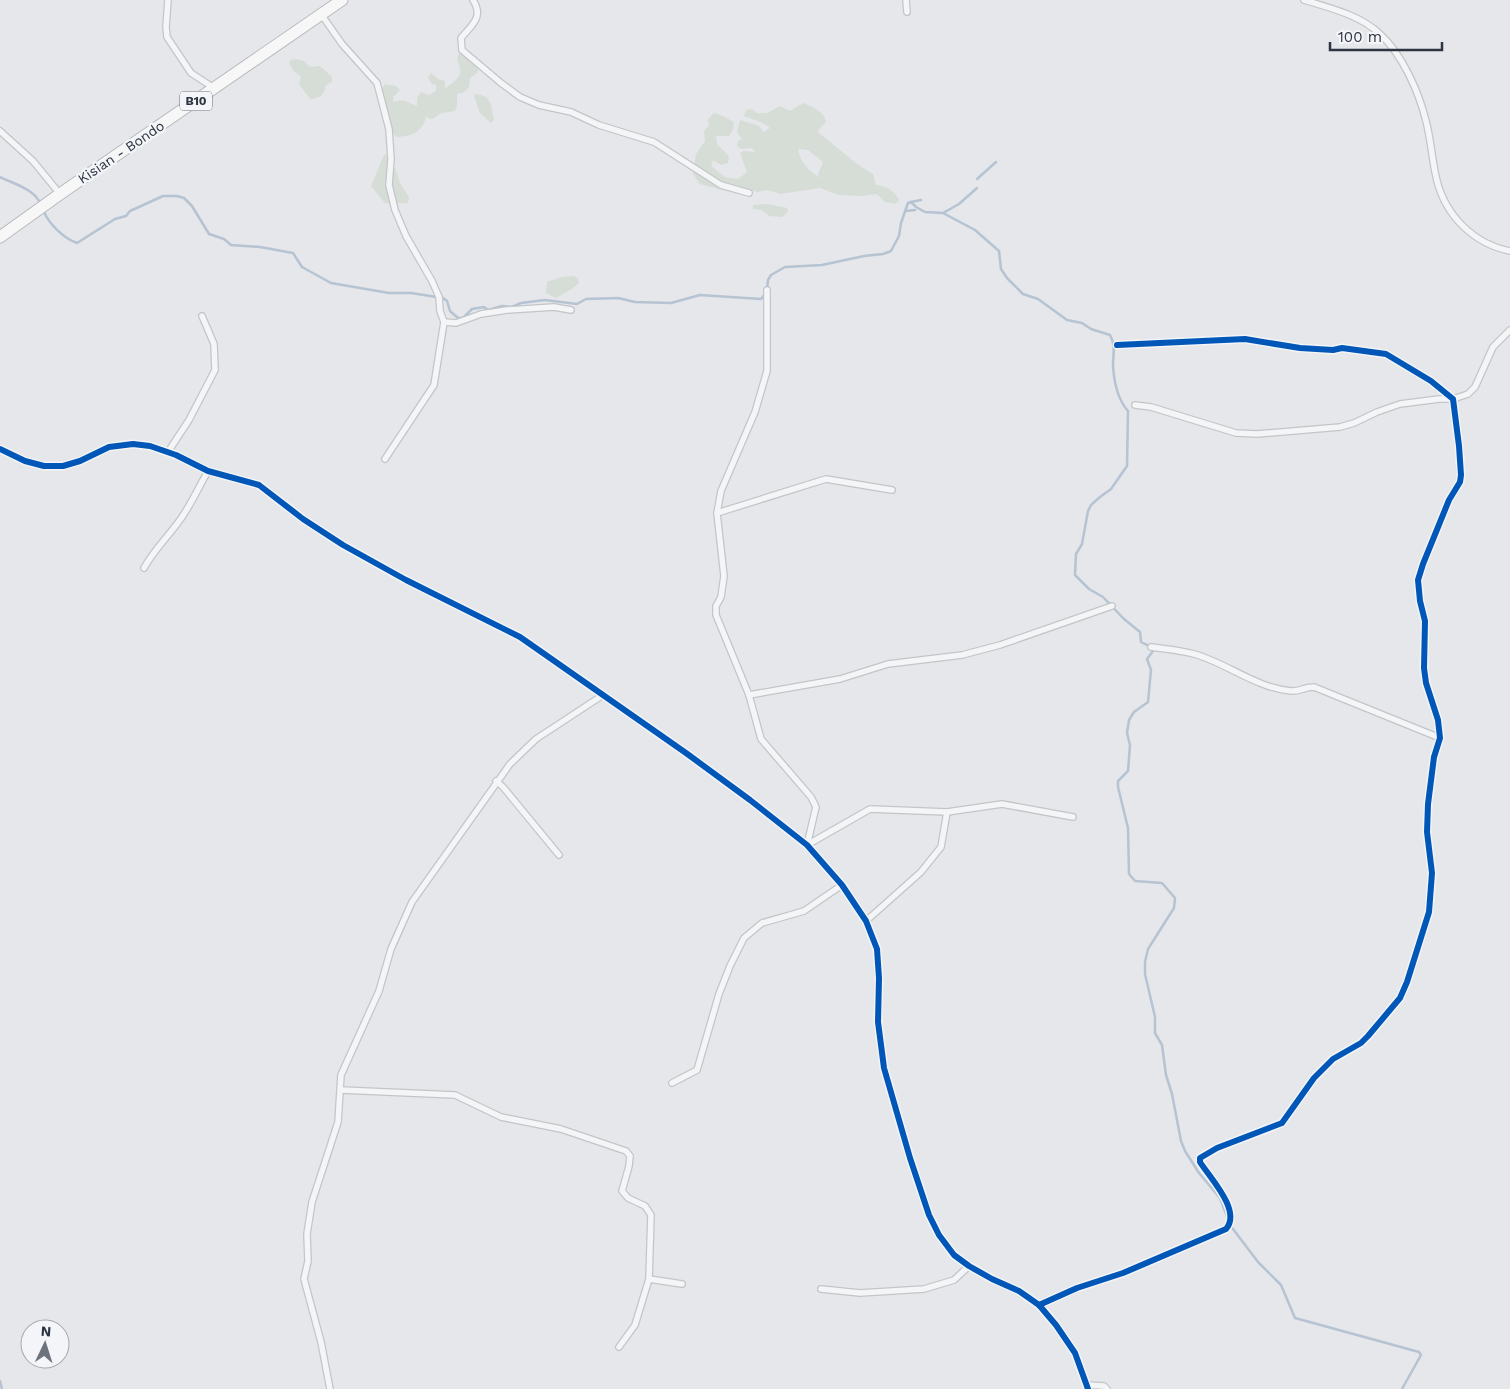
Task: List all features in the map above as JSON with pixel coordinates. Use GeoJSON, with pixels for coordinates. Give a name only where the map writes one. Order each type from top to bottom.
{"type":"FeatureCollection","features":[{"type":"Feature","properties":{"kind":"highway","name":"Kisian - Bondo"},"geometry":{"type":"LineString","coordinates":[[0,237],[342,0]]}},
{"type":"Feature","properties":{"kind":"street"},"geometry":{"type":"LineString","coordinates":[[168,0],[167,37],[192,73],[215,88]]}},
{"type":"Feature","properties":{"kind":"street"},"geometry":{"type":"LineString","coordinates":[[473,0],[478,8],[478,15],[473,25],[461,38],[462,50],[494,78],[520,97],[539,105],[571,112],[599,125],[654,142],[721,185],[749,193]]}},
{"type":"Feature","properties":{"kind":"street"},"geometry":{"type":"LineString","coordinates":[[906,0],[907,12]]}},
{"type":"Feature","properties":{"kind":"street"},"geometry":{"type":"LineString","coordinates":[[1304,0],[1338,10],[1362,21],[1379,32],[1391,45],[1421,101],[1431,143],[1437,181],[1449,210],[1465,229],[1481,240],[1510,251]]}},
{"type":"Feature","properties":{"kind":"street"},"geometry":{"type":"LineString","coordinates":[[321,14],[342,44],[377,83],[389,129],[391,159],[389,185],[395,210],[410,243],[432,281],[439,297],[440,311],[444,322],[434,385],[385,459]]}},
{"type":"Feature","properties":{"kind":"street"},"geometry":{"type":"LineString","coordinates":[[0,131],[33,161],[60,194]]}},
{"type":"Feature","properties":{"kind":"street"},"geometry":{"type":"LineString","coordinates":[[767,290],[767,371],[755,412],[721,491],[717,513],[724,576],[721,597],[716,606],[716,615],[749,695],[761,739],[811,797],[816,807],[807,845]]}},
{"type":"Feature","properties":{"kind":"street"},"geometry":{"type":"LineString","coordinates":[[444,322],[456,324],[481,314],[507,310],[554,307],[571,310]]}},
{"type":"Feature","properties":{"kind":"street"},"geometry":{"type":"LineString","coordinates":[[168,452],[190,420],[215,370],[214,344],[202,316]]}},
{"type":"Feature","properties":{"kind":"street"},"geometry":{"type":"LineString","coordinates":[[1135,405],[1152,407],[1236,433],[1257,434],[1340,426],[1354,423],[1400,404],[1453,399],[1471,392],[1493,347],[1510,330]]}},
{"type":"Feature","properties":{"kind":"street"},"geometry":{"type":"LineString","coordinates":[[1039,1305],[1077,1288],[1226,1230],[1230,1225],[1231,1219],[1226,1200],[1200,1162],[1201,1157],[1217,1148],[1282,1123],[1314,1078],[1333,1059],[1361,1043],[1400,998],[1407,982],[1429,912],[1432,873],[1427,832],[1428,804],[1434,757],[1440,738],[1438,720],[1426,683],[1424,668],[1425,621],[1418,588],[1423,564],[1449,500],[1460,482],[1459,446],[1453,399],[1431,381],[1386,354],[1342,348],[1334,350],[1300,348],[1245,339],[1117,345]]}},
{"type":"Feature","properties":{"kind":"street"},"geometry":{"type":"LineString","coordinates":[[0,448],[25,461],[44,466],[63,466],[80,461],[110,447],[133,444],[150,446],[168,452],[208,472],[259,486],[343,545],[406,580],[520,637],[750,800],[807,845],[842,885],[866,921],[877,949],[879,978],[878,1022],[884,1068],[910,1158],[929,1215],[939,1235],[954,1255],[969,1266],[992,1279],[1020,1291],[1039,1305],[1076,1353],[1088,1387],[1104,1386],[1107,1389]]}},
{"type":"Feature","properties":{"kind":"street"},"geometry":{"type":"LineString","coordinates":[[144,568],[153,552],[184,514],[208,472]]}},
{"type":"Feature","properties":{"kind":"street"},"geometry":{"type":"LineString","coordinates":[[717,513],[826,479],[892,490]]}},
{"type":"Feature","properties":{"kind":"street"},"geometry":{"type":"LineString","coordinates":[[749,695],[840,679],[888,664],[962,655],[1112,606]]}},
{"type":"Feature","properties":{"kind":"street"},"geometry":{"type":"LineString","coordinates":[[1151,647],[1194,654],[1272,688],[1297,691],[1304,687],[1314,687],[1440,738]]}},
{"type":"Feature","properties":{"kind":"street"},"geometry":{"type":"LineString","coordinates":[[330,1389],[321,1342],[304,1279],[308,1261],[307,1234],[312,1202],[338,1122],[341,1075],[379,992],[391,949],[412,902],[496,781],[510,764],[536,739],[603,695]]}},
{"type":"Feature","properties":{"kind":"street"},"geometry":{"type":"LineString","coordinates":[[496,781],[559,855]]}},
{"type":"Feature","properties":{"kind":"street"},"geometry":{"type":"LineString","coordinates":[[807,845],[870,809],[947,812],[1002,804],[1073,817]]}},
{"type":"Feature","properties":{"kind":"street"},"geometry":{"type":"LineString","coordinates":[[866,921],[921,872],[941,847],[947,812]]}},
{"type":"Feature","properties":{"kind":"street"},"geometry":{"type":"LineString","coordinates":[[672,1083],[697,1070],[719,994],[744,938],[762,923],[804,911],[842,885]]}},
{"type":"Feature","properties":{"kind":"street"},"geometry":{"type":"LineString","coordinates":[[341,1090],[455,1095],[501,1117],[561,1129],[626,1151],[630,1156],[622,1191],[628,1198],[645,1206],[651,1216],[649,1279],[635,1325],[619,1347]]}},
{"type":"Feature","properties":{"kind":"street"},"geometry":{"type":"LineString","coordinates":[[821,1289],[860,1293],[924,1289],[954,1280],[969,1266]]}},
{"type":"Feature","properties":{"kind":"street"},"geometry":{"type":"LineString","coordinates":[[649,1279],[682,1284]]}},
{"type":"Feature","properties":{"kind":"shaded area"},"geometry":{"type":"Polygon","coordinates":[[[459,53],[467,56],[479,68],[477,73],[470,78],[469,87],[463,93],[457,94],[455,111],[442,113],[432,119],[426,117],[422,127],[415,133],[397,137],[384,120],[380,104],[380,97],[385,84],[396,86],[400,90],[393,97],[393,102],[403,100],[417,106],[417,98],[421,92],[429,95],[436,91],[436,85],[432,84],[428,78],[431,73],[438,79],[445,81],[445,89],[459,77],[460,70],[457,59],[459,53]]]}},
{"type":"Feature","properties":{"kind":"shaded area"},"geometry":{"type":"Polygon","coordinates":[[[291,60],[304,61],[310,67],[320,66],[332,77],[332,82],[326,85],[323,94],[319,97],[310,99],[299,84],[301,77],[293,70],[289,63],[291,60]]]}},
{"type":"Feature","properties":{"kind":"shaded area"},"geometry":{"type":"Polygon","coordinates":[[[475,94],[485,97],[490,102],[494,120],[491,123],[480,113],[475,94]]]}},
{"type":"Feature","properties":{"kind":"shaded area"},"geometry":{"type":"Polygon","coordinates":[[[803,103],[820,112],[826,122],[818,132],[857,164],[873,174],[876,185],[890,190],[899,200],[895,204],[885,202],[877,194],[862,196],[838,195],[820,188],[780,194],[767,190],[757,192],[745,188],[737,194],[700,184],[693,174],[696,154],[705,141],[704,131],[709,126],[708,119],[714,113],[734,122],[733,130],[729,136],[716,136],[717,144],[729,156],[728,163],[721,165],[713,160],[711,166],[725,177],[738,179],[747,172],[740,153],[744,151],[755,152],[752,148],[741,149],[737,146],[738,141],[742,139],[737,132],[740,120],[759,126],[764,132],[770,128],[761,122],[744,116],[746,110],[752,109],[757,113],[767,113],[780,106],[790,111],[803,103]],[[798,149],[806,166],[820,178],[818,174],[823,162],[808,150],[798,149]]]}},
{"type":"Feature","properties":{"kind":"shaded area"},"geometry":{"type":"Polygon","coordinates":[[[386,154],[388,163],[396,170],[400,183],[409,197],[408,203],[385,203],[371,186],[386,154]]]}},
{"type":"Feature","properties":{"kind":"shaded area"},"geometry":{"type":"Polygon","coordinates":[[[768,204],[787,208],[788,212],[782,217],[769,216],[762,210],[753,209],[753,205],[768,204]]]}},
{"type":"Feature","properties":{"kind":"shaded area"},"geometry":{"type":"Polygon","coordinates":[[[574,276],[578,279],[579,283],[573,288],[556,298],[546,293],[547,282],[561,277],[574,276]]]}},
{"type":"Feature","properties":{"kind":"waterway"},"geometry":{"type":"LineString","coordinates":[[977,179],[996,162]]}},
{"type":"Feature","properties":{"kind":"waterway"},"geometry":{"type":"LineString","coordinates":[[0,177],[29,191],[38,199],[41,205]]}},
{"type":"Feature","properties":{"kind":"waterway"},"geometry":{"type":"LineString","coordinates":[[943,213],[959,204],[977,188]]}},
{"type":"Feature","properties":{"kind":"waterway"},"geometry":{"type":"LineString","coordinates":[[43,210],[57,230],[77,243],[115,219],[126,216],[130,211],[163,196],[177,196],[184,198],[192,206],[209,234],[224,239],[231,245],[260,247],[293,253],[302,267],[331,283],[389,293],[411,293],[443,298],[447,301],[450,311],[458,318],[463,318],[472,309],[484,307],[488,310],[502,306],[512,307],[521,303],[545,300],[577,304],[586,299],[618,298],[635,302],[671,303],[700,295],[761,299],[765,294]]}},
{"type":"Feature","properties":{"kind":"waterway"},"geometry":{"type":"LineString","coordinates":[[911,202],[921,200]]}},
{"type":"Feature","properties":{"kind":"waterway"},"geometry":{"type":"LineString","coordinates":[[767,289],[768,280],[771,275],[785,267],[822,265],[891,251],[899,236],[908,203],[911,202],[925,212],[943,213],[975,230],[999,251],[1001,269],[1023,294],[1038,299],[1067,320],[1082,323],[1091,329],[1110,335],[1112,339],[1116,384],[1119,396],[1128,411],[1127,466],[1111,489],[1091,505],[1088,511],[1082,544],[1076,554],[1075,575],[1089,589],[1103,597],[1124,619],[1140,632],[1141,642],[1151,647],[1153,651],[1147,659],[1151,670],[1148,702],[1134,712],[1129,720],[1127,733],[1130,745],[1128,771],[1118,781],[1128,828],[1129,874],[1135,881],[1162,883],[1175,898],[1174,908],[1148,949],[1145,974],[1155,1017],[1155,1033],[1162,1045],[1166,1075],[1172,1094],[1181,1141],[1199,1173],[1220,1198],[1228,1219]]}},
{"type":"Feature","properties":{"kind":"waterway"},"geometry":{"type":"LineString","coordinates":[[905,211],[915,210]]}},
{"type":"Feature","properties":{"kind":"waterway"},"geometry":{"type":"LineString","coordinates":[[1230,1225],[1258,1262],[1281,1285],[1295,1318],[1419,1352],[1421,1355],[1402,1389]]}},
{"type":"Feature","properties":{"kind":"waterway"},"geometry":{"type":"LineString","coordinates":[[0,1381],[2,1389]]}},
{"type":"Feature","properties":{"kind":"cycle path"},"geometry":{"type":"LineString","coordinates":[[1039,1305],[1077,1288],[1123,1273],[1226,1229],[1230,1222],[1227,1204],[1217,1185],[1200,1162],[1200,1158],[1217,1148],[1282,1123],[1314,1078],[1333,1059],[1361,1043],[1368,1036],[1400,998],[1407,982],[1429,912],[1432,873],[1427,832],[1428,804],[1434,757],[1440,738],[1438,720],[1426,683],[1424,668],[1425,621],[1420,601],[1418,580],[1449,500],[1460,482],[1459,446],[1453,399],[1431,381],[1386,354],[1342,348],[1333,350],[1300,348],[1245,339],[1117,345]]}},
{"type":"Feature","properties":{"kind":"cycle path"},"geometry":{"type":"LineString","coordinates":[[0,449],[25,461],[44,466],[63,466],[80,461],[109,447],[133,444],[150,446],[176,455],[208,471],[259,485],[303,519],[343,545],[406,580],[520,637],[686,753],[807,845],[842,885],[866,921],[877,949],[879,978],[878,1022],[884,1068],[910,1158],[929,1215],[939,1235],[954,1255],[969,1266],[1019,1291],[1039,1305],[1056,1325],[1075,1353],[1088,1389]]}}]}
